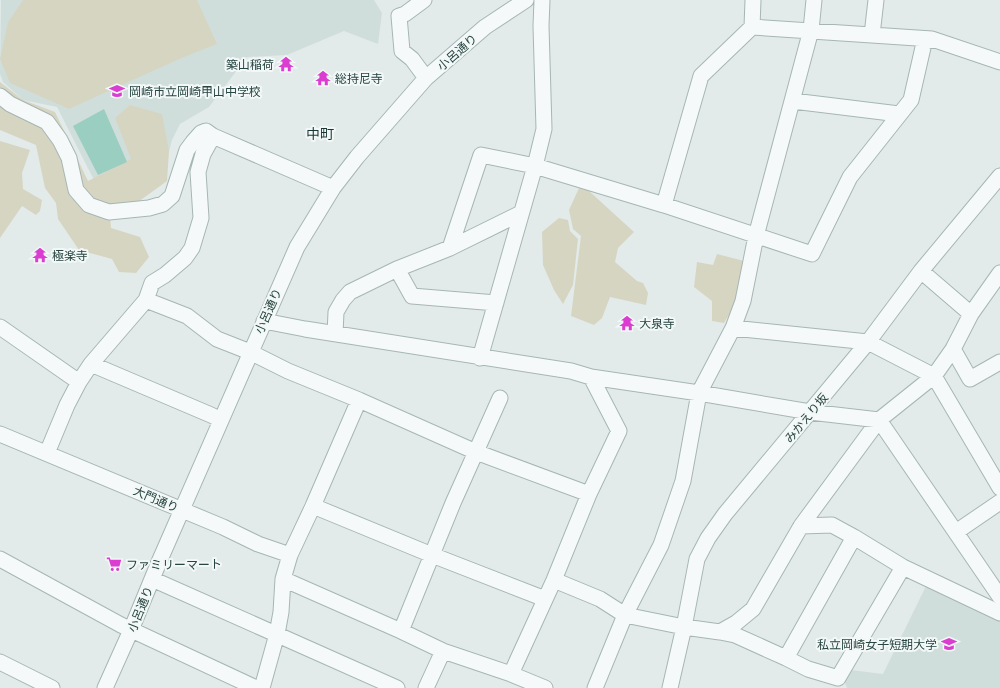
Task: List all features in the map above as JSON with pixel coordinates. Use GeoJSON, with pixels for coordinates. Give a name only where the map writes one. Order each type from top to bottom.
{"type":"FeatureCollection","features":[{"type":"Feature","properties":{"kind":"street"},"geometry":{"type":"LineString","coordinates":[[424,0],[405,14],[399,16],[402,51],[412,59],[426,78]]}},
{"type":"Feature","properties":{"kind":"street","name":"小呂通り"},"geometry":{"type":"LineString","coordinates":[[105,688],[132,630],[152,579],[297,246],[333,188],[357,157],[426,78],[485,27],[526,0]]}},
{"type":"Feature","properties":{"kind":"street"},"geometry":{"type":"LineString","coordinates":[[480,358],[535,166],[544,129],[541,26],[542,0]]}},
{"type":"Feature","properties":{"kind":"street"},"geometry":{"type":"LineString","coordinates":[[664,205],[702,76],[752,27],[753,0]]}},
{"type":"Feature","properties":{"kind":"street"},"geometry":{"type":"LineString","coordinates":[[595,688],[625,615],[662,545],[683,481],[699,393],[733,328],[744,301],[756,236],[811,30],[814,0]]}},
{"type":"Feature","properties":{"kind":"street"},"geometry":{"type":"LineString","coordinates":[[872,35],[876,0]]}},
{"type":"Feature","properties":{"kind":"street"},"geometry":{"type":"LineString","coordinates":[[752,27],[932,39],[1000,62]]}},
{"type":"Feature","properties":{"kind":"street"},"geometry":{"type":"LineString","coordinates":[[450,248],[481,155],[535,166],[664,205],[812,254],[850,177],[911,100],[924,44],[932,39]]}},
{"type":"Feature","properties":{"kind":"street"},"geometry":{"type":"LineString","coordinates":[[0,96],[10,104],[47,122],[60,140],[69,158],[76,190],[89,205],[110,212],[149,208],[163,204],[172,196],[187,150],[192,142],[201,133],[206,131],[213,136],[333,188]]}},
{"type":"Feature","properties":{"kind":"street"},"geometry":{"type":"LineString","coordinates":[[793,101],[899,114]]}},
{"type":"Feature","properties":{"kind":"street"},"geometry":{"type":"LineString","coordinates":[[47,453],[67,405],[79,382],[91,364],[146,300],[152,283],[165,275],[185,258],[192,248],[201,218],[198,172],[203,154],[213,136]]}},
{"type":"Feature","properties":{"kind":"street","name":"みかえり坂"},"geometry":{"type":"LineString","coordinates":[[670,688],[684,627],[697,559],[708,538],[725,514],[868,342],[921,271],[1000,176]]}},
{"type":"Feature","properties":{"kind":"street"},"geometry":{"type":"LineString","coordinates":[[335,334],[336,312],[350,292],[397,269],[450,248],[521,212]]}},
{"type":"Feature","properties":{"kind":"street"},"geometry":{"type":"LineString","coordinates":[[397,269],[412,296],[496,303]]}},
{"type":"Feature","properties":{"kind":"street"},"geometry":{"type":"LineString","coordinates":[[921,271],[971,314]]}},
{"type":"Feature","properties":{"kind":"street"},"geometry":{"type":"LineString","coordinates":[[720,632],[736,623],[753,609],[801,526],[879,420],[934,376],[953,349],[971,314],[1000,272]]}},
{"type":"Feature","properties":{"kind":"street"},"geometry":{"type":"LineString","coordinates":[[146,300],[187,316],[217,339],[250,352],[288,371],[359,400],[476,452],[589,494]]}},
{"type":"Feature","properties":{"kind":"street"},"geometry":{"type":"LineString","coordinates":[[264,321],[480,358],[571,371],[591,377],[699,393],[810,412],[879,420],[1000,597]]}},
{"type":"Feature","properties":{"kind":"street"},"geometry":{"type":"LineString","coordinates":[[0,327],[79,382]]}},
{"type":"Feature","properties":{"kind":"street"},"geometry":{"type":"LineString","coordinates":[[733,328],[868,342],[934,376],[998,479]]}},
{"type":"Feature","properties":{"kind":"street"},"geometry":{"type":"LineString","coordinates":[[953,349],[970,379],[1000,362]]}},
{"type":"Feature","properties":{"kind":"street"},"geometry":{"type":"LineString","coordinates":[[91,364],[221,420]]}},
{"type":"Feature","properties":{"kind":"street"},"geometry":{"type":"LineString","coordinates":[[511,674],[554,580],[589,494],[619,431],[591,377]]}},
{"type":"Feature","properties":{"kind":"street"},"geometry":{"type":"LineString","coordinates":[[401,631],[453,503],[500,398]]}},
{"type":"Feature","properties":{"kind":"street"},"geometry":{"type":"LineString","coordinates":[[262,688],[277,634],[281,612],[283,579],[290,555],[359,400]]}},
{"type":"Feature","properties":{"kind":"street","name":"大門通り"},"geometry":{"type":"LineString","coordinates":[[0,434],[224,527],[258,544],[290,555]]}},
{"type":"Feature","properties":{"kind":"street"},"geometry":{"type":"LineString","coordinates":[[956,532],[1000,502]]}},
{"type":"Feature","properties":{"kind":"street"},"geometry":{"type":"LineString","coordinates":[[313,506],[432,555],[545,598]]}},
{"type":"Feature","properties":{"kind":"street"},"geometry":{"type":"LineString","coordinates":[[801,526],[832,525],[854,536],[903,567],[1000,613]]}},
{"type":"Feature","properties":{"kind":"street"},"geometry":{"type":"LineString","coordinates":[[786,658],[854,536]]}},
{"type":"Feature","properties":{"kind":"street"},"geometry":{"type":"LineString","coordinates":[[0,559],[132,630],[256,688]]}},
{"type":"Feature","properties":{"kind":"street"},"geometry":{"type":"LineString","coordinates":[[554,580],[600,599],[625,615],[684,627],[735,635],[840,683],[903,567]]}},
{"type":"Feature","properties":{"kind":"street"},"geometry":{"type":"LineString","coordinates":[[152,579],[397,688]]}},
{"type":"Feature","properties":{"kind":"street"},"geometry":{"type":"LineString","coordinates":[[283,579],[443,651],[511,674],[545,688]]}},
{"type":"Feature","properties":{"kind":"street"},"geometry":{"type":"LineString","coordinates":[[426,688],[443,651]]}},
{"type":"Feature","properties":{"kind":"street"},"geometry":{"type":"LineString","coordinates":[[2,667],[52,688]]}},
{"type":"Feature","properties":{"kind":"shaded area","name":"岡崎市立岡崎甲山中学校"},"geometry":{"type":"Polygon","coordinates":[[[1,0],[374,0],[382,13],[378,44],[344,31],[287,55],[247,57],[209,107],[180,124],[172,140],[161,182],[96,184],[57,107],[23,100],[3,82],[0,74],[1,0]]]}},
{"type":"Feature","properties":{"kind":"shaded area"},"geometry":{"type":"Polygon","coordinates":[[[23,0],[197,0],[217,44],[177,60],[69,109],[10,83],[0,59],[8,22],[23,0]]]}},
{"type":"Feature","properties":{"kind":"shaded area"},"geometry":{"type":"Polygon","coordinates":[[[0,82],[23,100],[55,112],[88,181],[131,159],[115,118],[130,105],[162,114],[169,151],[167,181],[138,202],[109,204],[111,228],[140,237],[149,257],[136,273],[119,272],[112,259],[79,250],[58,219],[56,203],[45,188],[36,145],[0,130],[0,82]]]}},
{"type":"Feature","properties":{"kind":"shaded area"},"geometry":{"type":"Polygon","coordinates":[[[104,109],[127,162],[98,175],[73,126],[104,109]]]}},
{"type":"Feature","properties":{"kind":"shaded area"},"geometry":{"type":"Polygon","coordinates":[[[0,141],[30,150],[22,173],[23,189],[42,200],[40,211],[36,215],[22,206],[0,238],[0,141]]]}},
{"type":"Feature","properties":{"kind":"shaded area"},"geometry":{"type":"Polygon","coordinates":[[[579,188],[589,191],[634,232],[618,248],[615,262],[637,281],[643,283],[648,293],[646,305],[610,297],[602,318],[594,325],[571,316],[581,236],[573,229],[569,210],[579,188]]]}},
{"type":"Feature","properties":{"kind":"shaded area"},"geometry":{"type":"Polygon","coordinates":[[[559,218],[568,220],[570,231],[578,239],[573,285],[563,304],[554,290],[543,265],[542,232],[559,218]]]}},
{"type":"Feature","properties":{"kind":"shaded area"},"geometry":{"type":"Polygon","coordinates":[[[717,254],[744,261],[735,305],[724,323],[712,321],[712,301],[694,287],[697,262],[713,265],[717,254]]]}},
{"type":"Feature","properties":{"kind":"shaded area","name":"私立岡崎女子短期大学"},"geometry":{"type":"Polygon","coordinates":[[[927,584],[1000,618],[1000,688],[847,688],[844,681],[851,670],[883,674],[927,584]]]}},
{"type":"Feature","properties":{"kind":"place","name":"築山稲荷"},"geometry":{"type":"Point","coordinates":[286,64]}},
{"type":"Feature","properties":{"kind":"place","name":"総持尼寺"},"geometry":{"type":"Point","coordinates":[323,78]}},
{"type":"Feature","properties":{"kind":"place","name":"岡崎市立岡崎甲山中学校"},"geometry":{"type":"Point","coordinates":[117,91]}},
{"type":"Feature","properties":{"kind":"place","name":"極楽寺"},"geometry":{"type":"Point","coordinates":[40,255]}},
{"type":"Feature","properties":{"kind":"place","name":"大泉寺"},"geometry":{"type":"Point","coordinates":[627,323]}},
{"type":"Feature","properties":{"kind":"place","name":"ファミリーマート"},"geometry":{"type":"Point","coordinates":[114,564]}},
{"type":"Feature","properties":{"kind":"place","name":"私立岡崎女子短期大学"},"geometry":{"type":"Point","coordinates":[949,644]}},
{"type":"Feature","properties":{"kind":"district","name":"中町"},"geometry":{"type":"Point","coordinates":[320,134]}}]}
